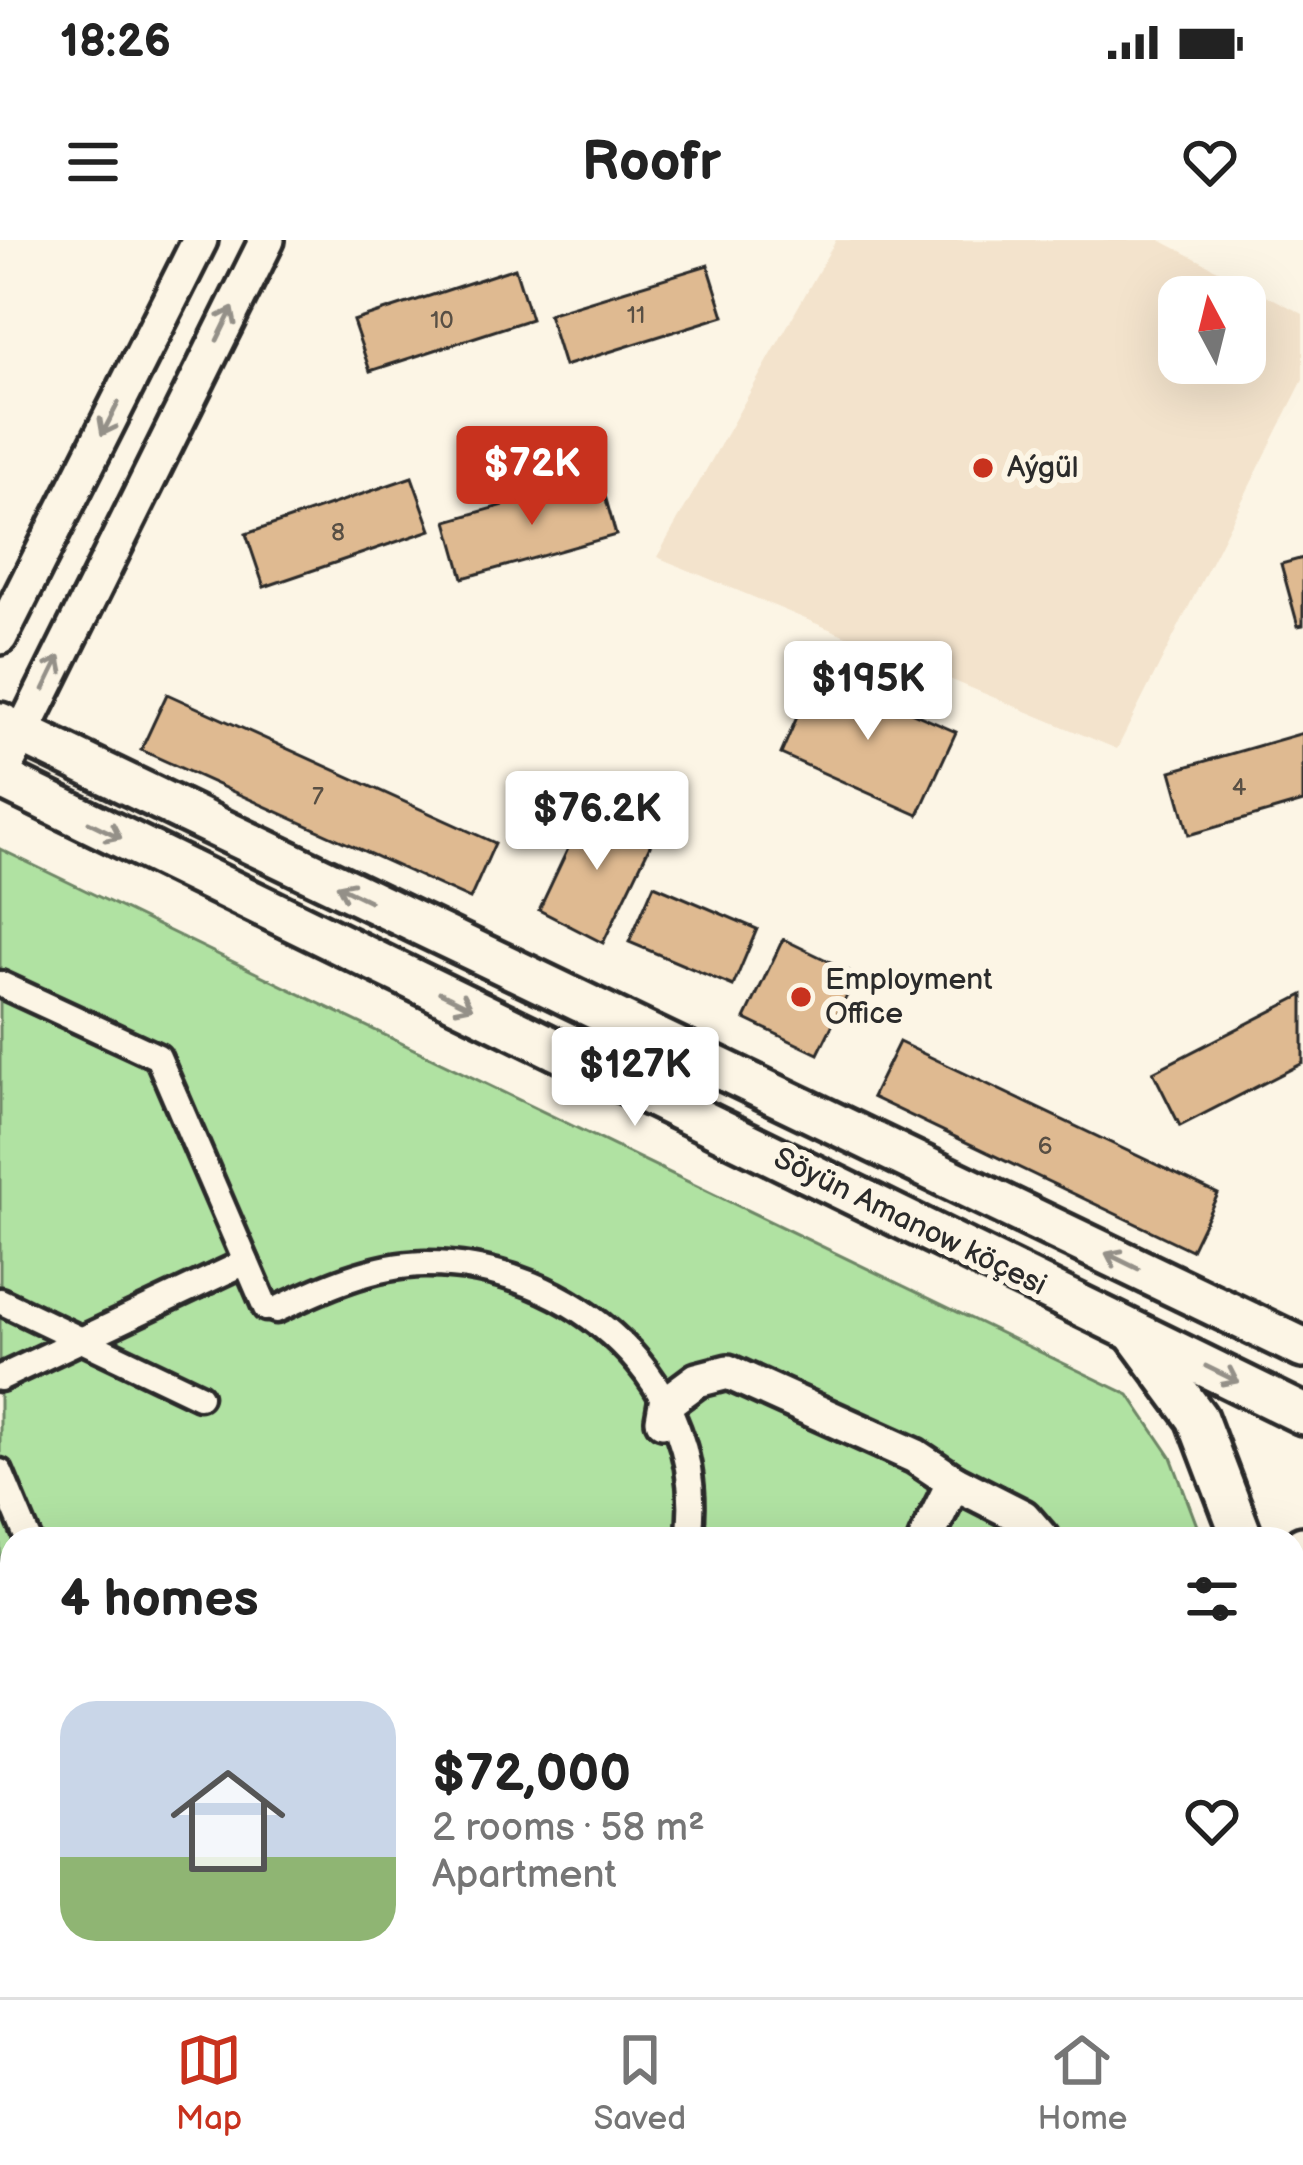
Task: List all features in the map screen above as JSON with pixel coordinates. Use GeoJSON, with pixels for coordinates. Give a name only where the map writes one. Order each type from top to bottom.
{"type":"FeatureCollection","features":[{"type":"Feature","properties":{"kind":"street"},"geometry":{"type":"LineString","coordinates":[[0,637],[200,240]]}},
{"type":"Feature","properties":{"kind":"street"},"geometry":{"type":"LineString","coordinates":[[0,778],[11,729],[267,240]]}},
{"type":"Feature","properties":{"kind":"street","name":"Söyün Amanow köçesi"},"geometry":{"type":"LineString","coordinates":[[11,729],[1303,1348]]}},
{"type":"Feature","properties":{"kind":"street","name":"Söyün Amanow köçesi"},"geometry":{"type":"LineString","coordinates":[[0,778],[1303,1414]]}},
{"type":"Feature","properties":{"kind":"street"},"geometry":{"type":"LineString","coordinates":[[0,984],[158,1057],[271,1309],[366,1273],[422,1264],[488,1268],[554,1290],[606,1326],[646,1368],[686,1459],[689,1527]]}},
{"type":"Feature","properties":{"kind":"street"},"geometry":{"type":"LineString","coordinates":[[0,1378],[246,1262]]}},
{"type":"Feature","properties":{"kind":"street"},"geometry":{"type":"LineString","coordinates":[[0,1301],[199,1396]]}},
{"type":"Feature","properties":{"kind":"street"},"geometry":{"type":"LineString","coordinates":[[1132,1330],[1197,1418],[1238,1527]]}},
{"type":"Feature","properties":{"kind":"street"},"geometry":{"type":"LineString","coordinates":[[664,1411],[698,1380],[728,1372],[915,1456],[953,1482],[1023,1517],[1032,1527]]}},
{"type":"Feature","properties":{"kind":"street"},"geometry":{"type":"LineString","coordinates":[[0,1472],[23,1527]]}},
{"type":"Feature","properties":{"kind":"street"},"geometry":{"type":"LineString","coordinates":[[932,1527],[953,1482]]}},
{"type":"Feature","properties":{"kind":"shaded area","name":"Aýgül"},"geometry":{"type":"Polygon","coordinates":[[[836,240],[1160,240],[1230,276],[1158,276],[1158,384],[1266,384],[1266,295],[1303,314],[1303,380],[1117,749],[657,557],[836,240]]]}},
{"type":"Feature","properties":{"kind":"green space"},"geometry":{"type":"Polygon","coordinates":[[[0,849],[1129,1395],[1171,1457],[1197,1527],[0,1527],[0,849]]]}},
{"type":"Feature","properties":{"kind":"building"},"geometry":{"type":"Polygon","coordinates":[[[708,265],[724,316],[564,366],[548,314],[708,265]]]}},
{"type":"Feature","properties":{"kind":"building"},"geometry":{"type":"Polygon","coordinates":[[[515,268],[531,319],[370,371],[353,321],[515,268]]]}},
{"type":"Feature","properties":{"kind":"building"},"geometry":{"type":"Polygon","coordinates":[[[412,477],[431,530],[264,587],[246,534],[412,477]]]}},
{"type":"Feature","properties":{"kind":"building"},"geometry":{"type":"Polygon","coordinates":[[[600,478],[616,535],[463,578],[447,521],[600,478]]]}},
{"type":"Feature","properties":{"kind":"building"},"geometry":{"type":"Polygon","coordinates":[[[1303,558],[1303,625],[1298,626],[1281,564],[1303,558]]]}},
{"type":"Feature","properties":{"kind":"building"},"geometry":{"type":"Polygon","coordinates":[[[817,671],[956,732],[918,815],[781,754],[817,671]]]}},
{"type":"Feature","properties":{"kind":"building"},"geometry":{"type":"Polygon","coordinates":[[[167,694],[495,843],[470,899],[141,750],[167,694]]]}},
{"type":"Feature","properties":{"kind":"building"},"geometry":{"type":"Polygon","coordinates":[[[1303,733],[1303,802],[1189,835],[1171,771],[1303,733]]]}},
{"type":"Feature","properties":{"kind":"building"},"geometry":{"type":"Polygon","coordinates":[[[588,806],[655,835],[603,943],[539,910],[588,806]]]}},
{"type":"Feature","properties":{"kind":"building"},"geometry":{"type":"Polygon","coordinates":[[[654,885],[757,929],[733,986],[629,942],[654,885]]]}},
{"type":"Feature","properties":{"kind":"building","name":"Employment Office"},"geometry":{"type":"Polygon","coordinates":[[[783,939],[857,975],[818,1054],[745,1019],[783,939]]]}},
{"type":"Feature","properties":{"kind":"building"},"geometry":{"type":"Polygon","coordinates":[[[1303,995],[1303,1063],[1180,1126],[1153,1072],[1303,995]]]}},
{"type":"Feature","properties":{"kind":"building"},"geometry":{"type":"Polygon","coordinates":[[[899,1042],[1218,1194],[1191,1250],[872,1097],[899,1042]]]}},
{"type":"Feature","properties":{"kind":"place","name":"Aýgül"},"geometry":{"type":"Point","coordinates":[983,468]}},
{"type":"Feature","properties":{"kind":"place","name":"Employment Office"},"geometry":{"type":"Point","coordinates":[801,997]}}]}
